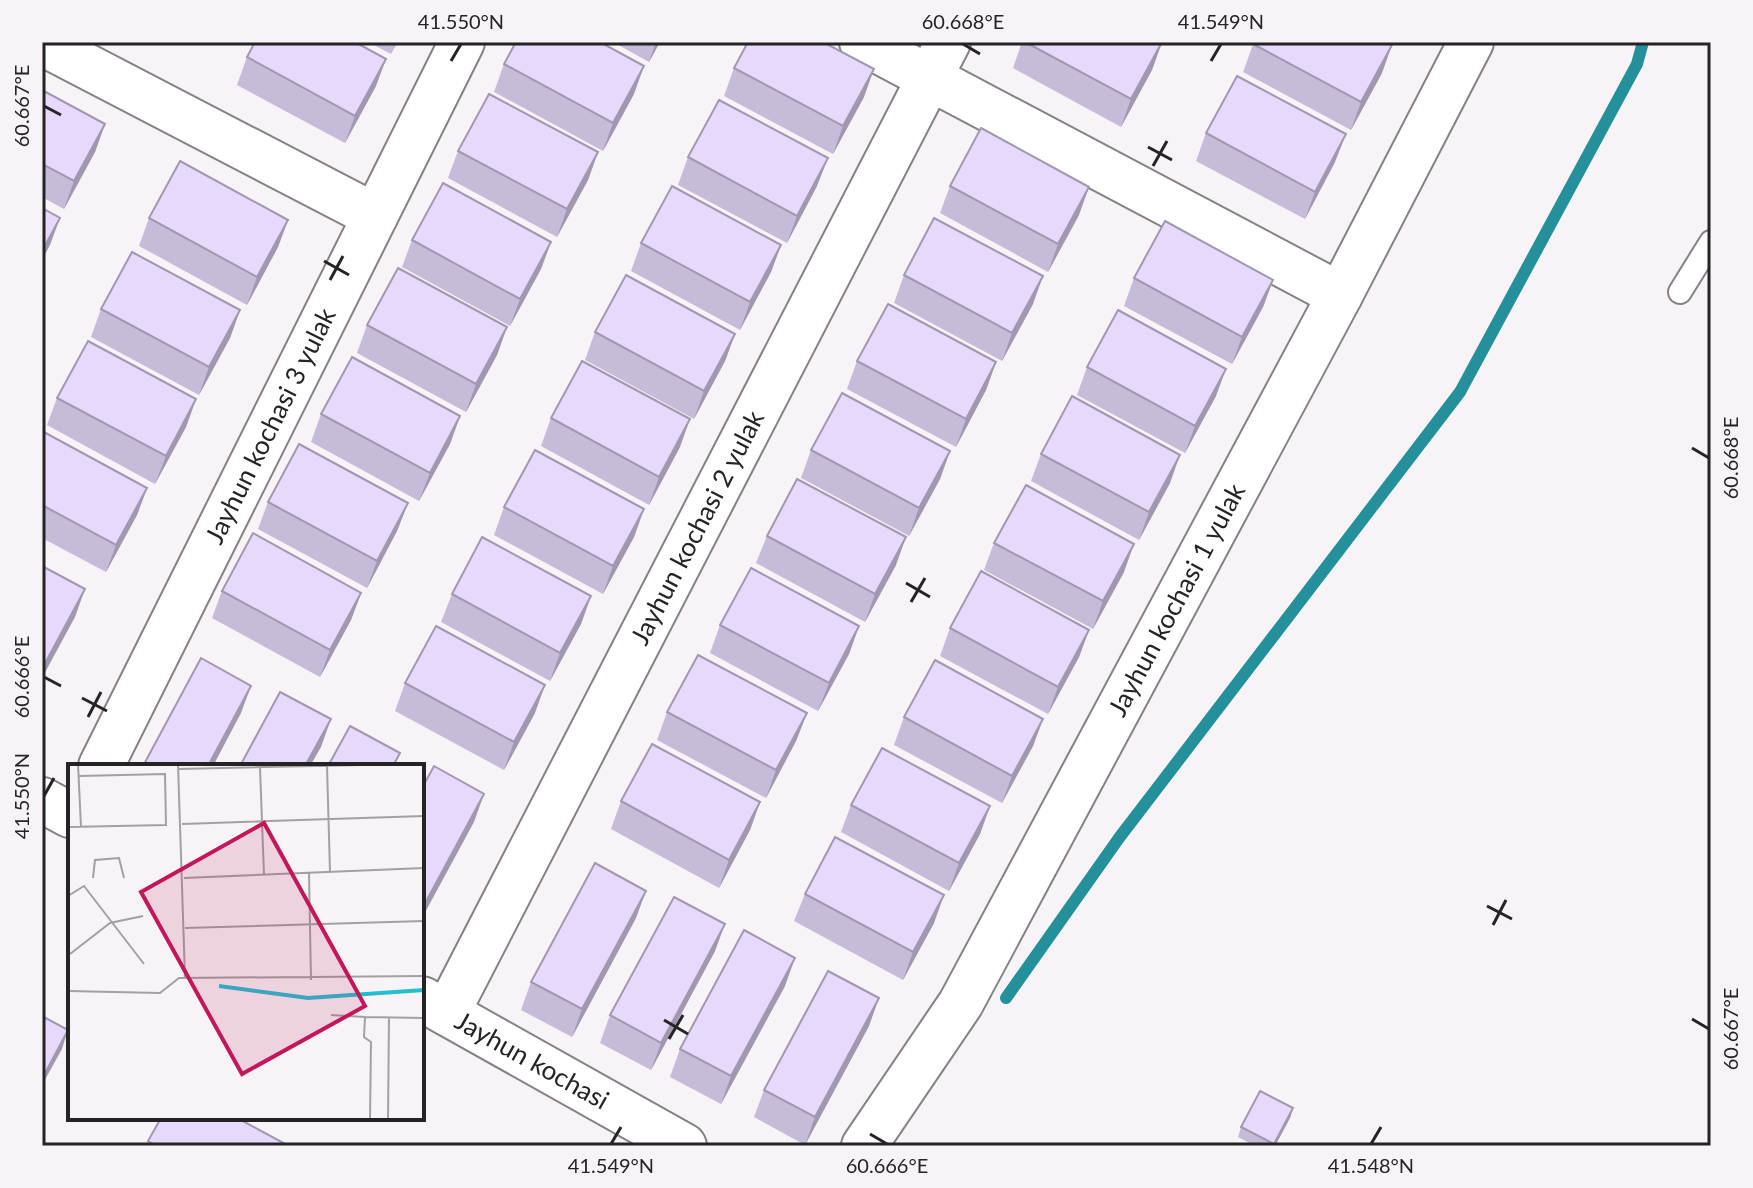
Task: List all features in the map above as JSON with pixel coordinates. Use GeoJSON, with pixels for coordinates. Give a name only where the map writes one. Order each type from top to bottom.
{"type":"FeatureCollection","features":[{"type":"Feature","properties":{"kind":"street","name":"Jayhun kochasi 3 yulak"},"geometry":{"type":"LineString","coordinates":[[102,764],[462,42]]}},
{"type":"Feature","properties":{"kind":"street"},"geometry":{"type":"LineString","coordinates":[[862,42],[939,60],[1340,295]]}},
{"type":"Feature","properties":{"kind":"street","name":"Jayhun kochasi 1 yulak"},"geometry":{"type":"LineString","coordinates":[[864,1146],[961,1003],[1340,295],[1471,42]]}},
{"type":"Feature","properties":{"kind":"street"},"geometry":{"type":"LineString","coordinates":[[42,43],[375,216]]}},
{"type":"Feature","properties":{"kind":"street","name":"Jayhun kochasi 2 yulak"},"geometry":{"type":"LineString","coordinates":[[435,1006],[939,60]]}},
{"type":"Feature","properties":{"kind":"street"},"geometry":{"type":"LineString","coordinates":[[42,800],[68,814]]}},
{"type":"Feature","properties":{"kind":"street","name":"Jayhun kochasi"},"geometry":{"type":"LineString","coordinates":[[435,1006],[684,1146]]}},
{"type":"Feature","properties":{"kind":"lane"},"geometry":{"type":"LineString","coordinates":[[1680,292],[1711,242]]}},
{"type":"Feature","properties":{"kind":"building"},"geometry":{"type":"Polygon","coordinates":[[[255,42],[355,42],[386,59],[355,116],[247,57],[255,42]]]}},
{"type":"Feature","properties":{"kind":"building"},"geometry":{"type":"Polygon","coordinates":[[[516,42],[600,42],[644,66],[613,123],[504,64],[516,42]]]}},
{"type":"Feature","properties":{"kind":"building"},"geometry":{"type":"Polygon","coordinates":[[[748,42],[823,42],[874,69],[843,126],[734,68],[748,42]]]}},
{"type":"Feature","properties":{"kind":"building"},"geometry":{"type":"Polygon","coordinates":[[[1025,42],[1162,42],[1131,99],[1025,42]]]}},
{"type":"Feature","properties":{"kind":"building"},"geometry":{"type":"Polygon","coordinates":[[[1254,42],[1386,42],[1392,45],[1361,102],[1254,42]]]}},
{"type":"Feature","properties":{"kind":"building"},"geometry":{"type":"Polygon","coordinates":[[[1237,76],[1346,134],[1315,192],[1206,133],[1237,76]]]}},
{"type":"Feature","properties":{"kind":"building"},"geometry":{"type":"Polygon","coordinates":[[[42,90],[105,124],[74,181],[42,164],[42,90]]]}},
{"type":"Feature","properties":{"kind":"building"},"geometry":{"type":"Polygon","coordinates":[[[489,94],[598,152],[567,209],[458,151],[489,94]]]}},
{"type":"Feature","properties":{"kind":"building"},"geometry":{"type":"Polygon","coordinates":[[[719,100],[828,158],[797,216],[688,157],[719,100]]]}},
{"type":"Feature","properties":{"kind":"building"},"geometry":{"type":"Polygon","coordinates":[[[981,128],[1089,187],[1058,244],[950,186],[981,128]]]}},
{"type":"Feature","properties":{"kind":"building"},"geometry":{"type":"Polygon","coordinates":[[[180,161],[288,220],[257,277],[149,218],[180,161]]]}},
{"type":"Feature","properties":{"kind":"building"},"geometry":{"type":"Polygon","coordinates":[[[443,183],[551,242],[520,299],[412,240],[443,183]]]}},
{"type":"Feature","properties":{"kind":"building"},"geometry":{"type":"Polygon","coordinates":[[[672,186],[781,245],[750,302],[641,243],[672,186]]]}},
{"type":"Feature","properties":{"kind":"building"},"geometry":{"type":"Polygon","coordinates":[[[42,208],[60,218],[42,251],[42,208]]]}},
{"type":"Feature","properties":{"kind":"building"},"geometry":{"type":"Polygon","coordinates":[[[934,218],[1043,276],[1012,333],[904,275],[934,218]]]}},
{"type":"Feature","properties":{"kind":"building"},"geometry":{"type":"Polygon","coordinates":[[[1165,221],[1273,280],[1242,337],[1134,278],[1165,221]]]}},
{"type":"Feature","properties":{"kind":"building"},"geometry":{"type":"Polygon","coordinates":[[[132,252],[240,310],[209,367],[101,309],[132,252]]]}},
{"type":"Feature","properties":{"kind":"building"},"geometry":{"type":"Polygon","coordinates":[[[398,268],[507,327],[476,384],[367,325],[398,268]]]}},
{"type":"Feature","properties":{"kind":"building"},"geometry":{"type":"Polygon","coordinates":[[[626,275],[735,334],[704,391],[595,332],[626,275]]]}},
{"type":"Feature","properties":{"kind":"building"},"geometry":{"type":"Polygon","coordinates":[[[888,304],[996,362],[966,419],[857,361],[888,304]]]}},
{"type":"Feature","properties":{"kind":"building"},"geometry":{"type":"Polygon","coordinates":[[[1118,310],[1226,369],[1195,426],[1087,367],[1118,310]]]}},
{"type":"Feature","properties":{"kind":"building"},"geometry":{"type":"Polygon","coordinates":[[[88,341],[196,399],[166,456],[57,398],[88,341]]]}},
{"type":"Feature","properties":{"kind":"building"},"geometry":{"type":"Polygon","coordinates":[[[352,357],[460,416],[430,473],[321,414],[352,357]]]}},
{"type":"Feature","properties":{"kind":"building"},"geometry":{"type":"Polygon","coordinates":[[[582,361],[690,419],[659,477],[551,418],[582,361]]]}},
{"type":"Feature","properties":{"kind":"building"},"geometry":{"type":"Polygon","coordinates":[[[842,393],[950,451],[919,508],[811,450],[842,393]]]}},
{"type":"Feature","properties":{"kind":"building"},"geometry":{"type":"Polygon","coordinates":[[[1072,396],[1180,455],[1149,512],[1041,454],[1072,396]]]}},
{"type":"Feature","properties":{"kind":"building"},"geometry":{"type":"Polygon","coordinates":[[[42,431],[147,488],[116,545],[42,505],[42,431]]]}},
{"type":"Feature","properties":{"kind":"building"},"geometry":{"type":"Polygon","coordinates":[[[299,444],[408,503],[377,561],[268,502],[299,444]]]}},
{"type":"Feature","properties":{"kind":"building"},"geometry":{"type":"Polygon","coordinates":[[[535,450],[644,509],[613,566],[504,507],[535,450]]]}},
{"type":"Feature","properties":{"kind":"building"},"geometry":{"type":"Polygon","coordinates":[[[797,479],[906,537],[875,594],[767,536],[797,479]]]}},
{"type":"Feature","properties":{"kind":"building"},"geometry":{"type":"Polygon","coordinates":[[[1026,485],[1134,544],[1103,601],[994,543],[1026,485]]]}},
{"type":"Feature","properties":{"kind":"building"},"geometry":{"type":"Polygon","coordinates":[[[253,533],[361,593],[330,650],[222,591],[253,533]]]}},
{"type":"Feature","properties":{"kind":"building"},"geometry":{"type":"Polygon","coordinates":[[[482,537],[591,596],[560,653],[452,594],[482,537]]]}},
{"type":"Feature","properties":{"kind":"building"},"geometry":{"type":"Polygon","coordinates":[[[42,566],[85,589],[42,669],[42,566]]]}},
{"type":"Feature","properties":{"kind":"building"},"geometry":{"type":"Polygon","coordinates":[[[751,568],[859,626],[829,683],[720,625],[751,568]]]}},
{"type":"Feature","properties":{"kind":"building"},"geometry":{"type":"Polygon","coordinates":[[[981,571],[1089,630],[1058,687],[950,628],[981,571]]]}},
{"type":"Feature","properties":{"kind":"building"},"geometry":{"type":"Polygon","coordinates":[[[436,626],[545,685],[514,742],[405,683],[436,626]]]}},
{"type":"Feature","properties":{"kind":"building"},"geometry":{"type":"Polygon","coordinates":[[[698,655],[807,713],[776,770],[667,712],[698,655]]]}},
{"type":"Feature","properties":{"kind":"building"},"geometry":{"type":"Polygon","coordinates":[[[201,658],[251,686],[209,764],[144,764],[201,658]]]}},
{"type":"Feature","properties":{"kind":"building"},"geometry":{"type":"Polygon","coordinates":[[[935,660],[1043,719],[1012,776],[904,717],[935,660]]]}},
{"type":"Feature","properties":{"kind":"building"},"geometry":{"type":"Polygon","coordinates":[[[280,692],[331,719],[306,764],[241,764],[280,692]]]}},
{"type":"Feature","properties":{"kind":"building"},"geometry":{"type":"Polygon","coordinates":[[[350,726],[400,753],[394,764],[329,764],[350,726]]]}},
{"type":"Feature","properties":{"kind":"building"},"geometry":{"type":"Polygon","coordinates":[[[652,744],[760,802],[729,860],[621,801],[652,744]]]}},
{"type":"Feature","properties":{"kind":"building"},"geometry":{"type":"Polygon","coordinates":[[[882,748],[990,806],[959,863],[851,805],[882,748]]]}},
{"type":"Feature","properties":{"kind":"building"},"geometry":{"type":"Polygon","coordinates":[[[434,766],[484,794],[424,905],[424,784],[434,766]]]}},
{"type":"Feature","properties":{"kind":"building"},"geometry":{"type":"Polygon","coordinates":[[[835,837],[944,895],[913,952],[805,894],[835,837]]]}},
{"type":"Feature","properties":{"kind":"building"},"geometry":{"type":"Polygon","coordinates":[[[595,863],[646,891],[582,1009],[531,982],[595,863]]]}},
{"type":"Feature","properties":{"kind":"building"},"geometry":{"type":"Polygon","coordinates":[[[674,897],[725,924],[661,1043],[610,1015],[674,897]]]}},
{"type":"Feature","properties":{"kind":"building"},"geometry":{"type":"Polygon","coordinates":[[[744,930],[795,958],[731,1076],[680,1049],[744,930]]]}},
{"type":"Feature","properties":{"kind":"building"},"geometry":{"type":"Polygon","coordinates":[[[828,971],[879,998],[815,1117],[764,1090],[828,971]]]}},
{"type":"Feature","properties":{"kind":"building"},"geometry":{"type":"Polygon","coordinates":[[[42,1016],[68,1030],[42,1079],[42,1016]]]}},
{"type":"Feature","properties":{"kind":"building"},"geometry":{"type":"Polygon","coordinates":[[[1260,1091],[1293,1108],[1274,1144],[1241,1127],[1260,1091]]]}},
{"type":"Feature","properties":{"kind":"building"},"geometry":{"type":"Polygon","coordinates":[[[160,1120],[241,1120],[289,1146],[157,1146],[148,1141],[160,1120]]]}},
{"type":"Feature","properties":{"kind":"waterway"},"geometry":{"type":"LineString","coordinates":[[1006,998],[1119,838],[1460,392],[1637,64],[1643,42]]}}]}
